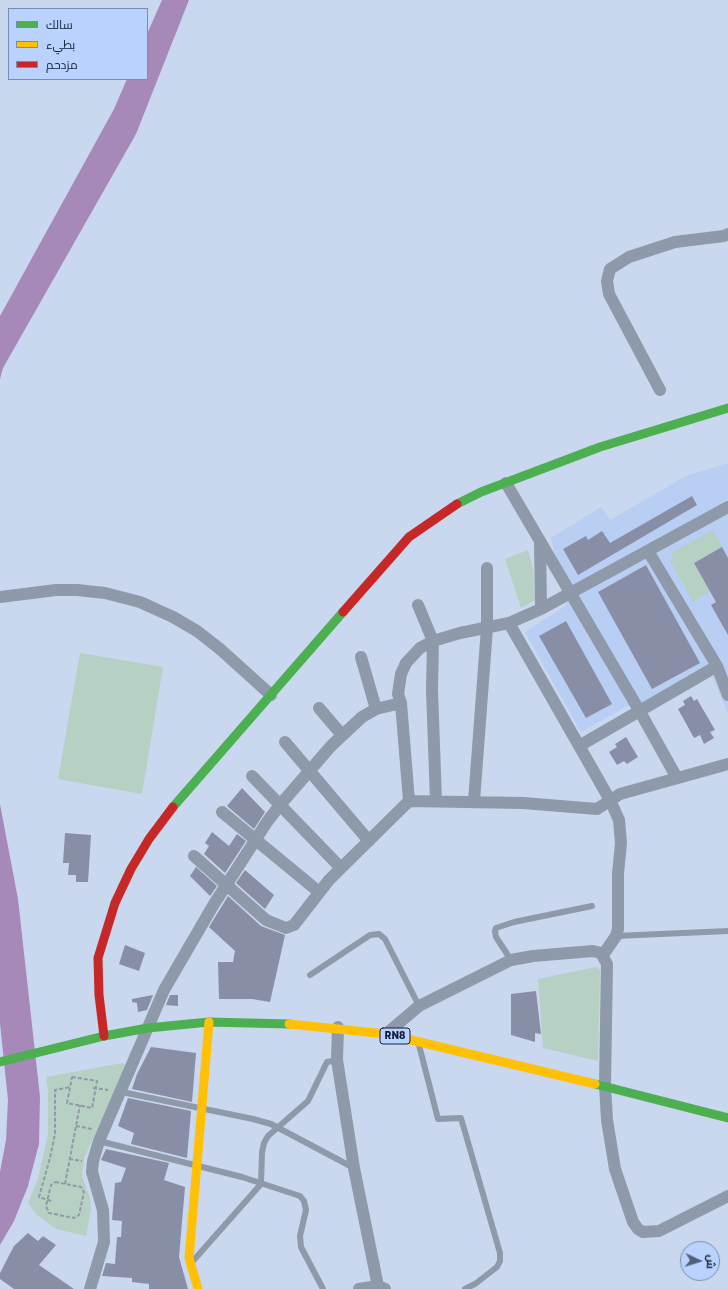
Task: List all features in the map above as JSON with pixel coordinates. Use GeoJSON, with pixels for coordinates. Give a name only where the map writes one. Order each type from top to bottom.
{"type":"FeatureCollection","features":[{"type":"Feature","properties":{"kind":"main road"},"geometry":{"type":"LineString","coordinates":[[104,1036],[99,995],[98,958],[115,903],[131,869],[149,839],[171,810],[409,537],[449,508],[481,492],[600,447],[728,408]]}},
{"type":"Feature","properties":{"kind":"main road"},"geometry":{"type":"LineString","coordinates":[[198,1289],[189,1258],[209,1022]]}},
{"type":"Feature","properties":{"kind":"main road","name":"RN8"},"geometry":{"type":"LineString","coordinates":[[0,1062],[104,1036],[148,1028],[209,1022],[298,1024],[338,1027],[386,1034],[606,1086],[728,1118]]}},
{"type":"Feature","properties":{"kind":"street"},"geometry":{"type":"LineString","coordinates":[[660,390],[609,294],[607,282],[610,269],[629,257],[675,242],[724,236],[728,234]]}},
{"type":"Feature","properties":{"kind":"street"},"geometry":{"type":"LineString","coordinates":[[506,483],[639,710],[677,778]]}},
{"type":"Feature","properties":{"kind":"street"},"geometry":{"type":"LineString","coordinates":[[409,802],[401,703],[398,694],[399,684],[406,663],[420,648],[433,641],[460,633],[509,623],[541,609],[728,507]]}},
{"type":"Feature","properties":{"kind":"street"},"geometry":{"type":"LineString","coordinates":[[540,540],[541,609]]}},
{"type":"Feature","properties":{"kind":"street"},"geometry":{"type":"LineString","coordinates":[[648,551],[717,666],[728,695]]}},
{"type":"Feature","properties":{"kind":"street"},"geometry":{"type":"LineString","coordinates":[[474,801],[487,628],[487,568]]}},
{"type":"Feature","properties":{"kind":"street"},"geometry":{"type":"LineString","coordinates":[[0,597],[56,590],[77,590],[105,593],[140,602],[173,617],[196,631],[220,649],[271,695]]}},
{"type":"Feature","properties":{"kind":"street"},"geometry":{"type":"LineString","coordinates":[[418,605],[433,641],[432,690],[436,801]]}},
{"type":"Feature","properties":{"kind":"street"},"geometry":{"type":"LineString","coordinates":[[509,623],[610,800],[619,820],[620,843],[618,874],[618,929],[616,936],[603,955]]}},
{"type":"Feature","properties":{"kind":"street"},"geometry":{"type":"LineString","coordinates":[[361,657],[376,709]]}},
{"type":"Feature","properties":{"kind":"street"},"geometry":{"type":"LineString","coordinates":[[579,746],[717,666]]}},
{"type":"Feature","properties":{"kind":"street"},"geometry":{"type":"LineString","coordinates":[[90,1289],[104,1242],[103,1210],[92,1172],[98,1136],[122,1092],[164,990],[226,886],[255,840],[280,805],[342,735],[362,717],[376,709],[401,703]]}},
{"type":"Feature","properties":{"kind":"street"},"geometry":{"type":"LineString","coordinates":[[319,708],[342,735]]}},
{"type":"Feature","properties":{"kind":"street"},"geometry":{"type":"LineString","coordinates":[[285,742],[369,841]]}},
{"type":"Feature","properties":{"kind":"street"},"geometry":{"type":"LineString","coordinates":[[194,856],[266,920],[286,928],[294,925],[319,892],[341,868],[409,802],[474,801],[597,809],[620,794],[728,764]]}},
{"type":"Feature","properties":{"kind":"street"},"geometry":{"type":"LineString","coordinates":[[252,776],[341,868]]}},
{"type":"Feature","properties":{"kind":"street"},"geometry":{"type":"LineString","coordinates":[[222,812],[319,892]]}},
{"type":"Feature","properties":{"kind":"street"},"geometry":{"type":"LineString","coordinates":[[386,1034],[420,1006],[511,960],[532,956],[593,951],[603,955],[607,964],[607,1120],[615,1169],[633,1222],[638,1229],[650,1233],[659,1231],[728,1196]]}},
{"type":"Feature","properties":{"kind":"street"},"geometry":{"type":"LineString","coordinates":[[338,1027],[337,1060],[354,1168],[382,1287],[359,1289]]}},
{"type":"Feature","properties":{"kind":"lane"},"geometry":{"type":"LineString","coordinates":[[511,960],[496,937],[496,928],[514,922],[592,906]]}},
{"type":"Feature","properties":{"kind":"lane"},"geometry":{"type":"LineString","coordinates":[[616,936],[728,931]]}},
{"type":"Feature","properties":{"kind":"lane"},"geometry":{"type":"LineString","coordinates":[[310,976],[370,935],[379,934],[385,940],[420,1006]]}},
{"type":"Feature","properties":{"kind":"lane"},"geometry":{"type":"LineString","coordinates":[[418,1042],[438,1119],[461,1118],[500,1253],[500,1261],[497,1267],[475,1284],[465,1289]]}},
{"type":"Feature","properties":{"kind":"lane"},"geometry":{"type":"LineString","coordinates":[[191,1264],[261,1184],[262,1152],[264,1143],[268,1136],[308,1100],[327,1062],[337,1060]]}},
{"type":"Feature","properties":{"kind":"lane"},"geometry":{"type":"LineString","coordinates":[[122,1092],[254,1118],[279,1127],[354,1168]]}},
{"type":"Feature","properties":{"kind":"lane"},"geometry":{"type":"LineString","coordinates":[[98,1136],[197,1167],[300,1196],[304,1201],[306,1210],[300,1236],[301,1247],[323,1289]]}},
{"type":"Feature","properties":{"kind":"path"},"geometry":{"type":"LineString","coordinates":[[72,1077],[97,1081],[94,1088],[92,1108],[67,1103],[72,1077]]}},
{"type":"Feature","properties":{"kind":"path"},"geometry":{"type":"LineString","coordinates":[[50,1201],[38,1197],[48,1166],[55,1134],[55,1090],[70,1087]]}},
{"type":"Feature","properties":{"kind":"path"},"geometry":{"type":"LineString","coordinates":[[94,1088],[122,1092]]}},
{"type":"Feature","properties":{"kind":"path"},"geometry":{"type":"LineString","coordinates":[[65,1184],[80,1105]]}},
{"type":"Feature","properties":{"kind":"path"},"geometry":{"type":"LineString","coordinates":[[76,1126],[98,1136]]}},
{"type":"Feature","properties":{"kind":"path"},"geometry":{"type":"LineString","coordinates":[[55,1182],[80,1187],[84,1192],[79,1215],[74,1218],[49,1213],[46,1206],[47,1200],[51,1185],[55,1182]]}},
{"type":"Feature","properties":{"kind":"shaded area"},"geometry":{"type":"Polygon","coordinates":[[[162,0],[189,0],[136,134],[3,368],[0,379],[0,316],[114,109],[127,80],[148,80],[148,32],[162,0]]]}},
{"type":"Feature","properties":{"kind":"shaded area"},"geometry":{"type":"Polygon","coordinates":[[[728,463],[728,713],[712,676],[655,708],[627,706],[581,732],[525,632],[567,605],[551,538],[601,507],[610,520],[686,476],[728,463]]]}},
{"type":"Feature","properties":{"kind":"shaded area"},"geometry":{"type":"Polygon","coordinates":[[[0,804],[18,899],[40,1097],[39,1144],[28,1186],[14,1221],[0,1245],[0,1172],[6,1140],[8,1100],[0,1023],[0,804]]]}},
{"type":"Feature","properties":{"kind":"green space"},"geometry":{"type":"Polygon","coordinates":[[[713,530],[722,547],[694,563],[710,591],[693,602],[670,560],[674,558],[671,553],[713,530]]]}},
{"type":"Feature","properties":{"kind":"green space"},"geometry":{"type":"Polygon","coordinates":[[[528,550],[533,570],[535,600],[521,608],[505,559],[528,550]]]}},
{"type":"Feature","properties":{"kind":"green space"},"geometry":{"type":"Polygon","coordinates":[[[80,653],[163,667],[142,794],[58,779],[80,653]]]}},
{"type":"Feature","properties":{"kind":"green space"},"geometry":{"type":"Polygon","coordinates":[[[596,967],[600,970],[598,1061],[543,1048],[538,979],[596,967]]]}},
{"type":"Feature","properties":{"kind":"green space"},"geometry":{"type":"Polygon","coordinates":[[[122,1063],[126,1065],[126,1069],[84,1158],[82,1176],[90,1198],[91,1209],[86,1236],[56,1229],[36,1214],[28,1203],[38,1179],[48,1134],[48,1091],[46,1077],[122,1063]]]}},
{"type":"Feature","properties":{"kind":"building"},"geometry":{"type":"Polygon","coordinates":[[[692,496],[697,505],[578,575],[563,549],[586,536],[588,540],[602,531],[610,543],[692,496]]]}},
{"type":"Feature","properties":{"kind":"building"},"geometry":{"type":"Polygon","coordinates":[[[722,547],[728,558],[728,635],[711,605],[716,602],[694,563],[722,547]]]}},
{"type":"Feature","properties":{"kind":"building"},"geometry":{"type":"Polygon","coordinates":[[[646,565],[700,663],[652,689],[598,592],[646,565]]]}},
{"type":"Feature","properties":{"kind":"building"},"geometry":{"type":"Polygon","coordinates":[[[566,621],[612,704],[586,718],[539,636],[566,621]]]}},
{"type":"Feature","properties":{"kind":"building"},"geometry":{"type":"Polygon","coordinates":[[[691,696],[694,701],[697,699],[715,730],[710,732],[714,738],[704,744],[700,735],[694,738],[678,709],[685,705],[683,701],[691,696]]]}},
{"type":"Feature","properties":{"kind":"building"},"geometry":{"type":"Polygon","coordinates":[[[626,737],[638,757],[627,764],[624,761],[617,765],[609,752],[617,747],[615,744],[626,737]]]}},
{"type":"Feature","properties":{"kind":"building"},"geometry":{"type":"Polygon","coordinates":[[[242,788],[265,812],[254,829],[227,806],[242,788]]]}},
{"type":"Feature","properties":{"kind":"building"},"geometry":{"type":"Polygon","coordinates":[[[212,832],[229,846],[237,834],[246,841],[225,873],[204,854],[209,846],[205,843],[212,832]]]}},
{"type":"Feature","properties":{"kind":"building"},"geometry":{"type":"Polygon","coordinates":[[[65,833],[91,835],[88,882],[76,882],[76,875],[68,875],[69,863],[63,863],[65,833]]]}},
{"type":"Feature","properties":{"kind":"building"},"geometry":{"type":"Polygon","coordinates":[[[196,867],[217,886],[210,896],[190,876],[196,867]]]}},
{"type":"Feature","properties":{"kind":"building"},"geometry":{"type":"Polygon","coordinates":[[[245,870],[274,895],[265,909],[236,883],[245,870]]]}},
{"type":"Feature","properties":{"kind":"building"},"geometry":{"type":"Polygon","coordinates":[[[228,896],[261,926],[285,935],[270,1002],[252,999],[219,999],[218,962],[233,962],[235,951],[209,927],[228,896]]]}},
{"type":"Feature","properties":{"kind":"building"},"geometry":{"type":"Polygon","coordinates":[[[125,945],[145,953],[139,971],[119,964],[125,945]]]}},
{"type":"Feature","properties":{"kind":"building"},"geometry":{"type":"Polygon","coordinates":[[[536,991],[541,1034],[535,1033],[535,1042],[511,1035],[511,994],[536,991]]]}},
{"type":"Feature","properties":{"kind":"building"},"geometry":{"type":"Polygon","coordinates":[[[153,995],[147,1010],[138,1012],[137,1003],[132,1002],[132,999],[153,995]]]}},
{"type":"Feature","properties":{"kind":"building"},"geometry":{"type":"Polygon","coordinates":[[[170,995],[178,995],[178,1006],[166,1005],[170,995]]]}},
{"type":"Feature","properties":{"kind":"building"},"geometry":{"type":"Polygon","coordinates":[[[151,1047],[196,1053],[192,1102],[132,1089],[137,1074],[151,1047]]]}},
{"type":"Feature","properties":{"kind":"building"},"geometry":{"type":"Polygon","coordinates":[[[128,1098],[191,1111],[187,1158],[131,1144],[134,1133],[118,1126],[128,1098]]]}},
{"type":"Feature","properties":{"kind":"building"},"geometry":{"type":"Polygon","coordinates":[[[106,1149],[169,1163],[164,1180],[185,1187],[179,1257],[188,1289],[149,1289],[149,1284],[132,1282],[132,1278],[102,1276],[106,1263],[115,1264],[117,1237],[121,1237],[122,1221],[112,1220],[115,1183],[121,1182],[126,1168],[101,1160],[106,1149]]]}},
{"type":"Feature","properties":{"kind":"building"},"geometry":{"type":"Polygon","coordinates":[[[28,1233],[38,1241],[43,1236],[56,1245],[39,1265],[74,1289],[14,1289],[0,1279],[0,1273],[14,1246],[28,1233]]]}},
{"type":"Feature","properties":{"kind":"traffic: fast"},"geometry":{"type":"LineString","coordinates":[[457,504],[481,492],[600,447],[728,408]]}},
{"type":"Feature","properties":{"kind":"traffic: fast"},"geometry":{"type":"LineString","coordinates":[[173,807],[343,612]]}},
{"type":"Feature","properties":{"kind":"traffic: fast"},"geometry":{"type":"LineString","coordinates":[[0,1062],[104,1036],[148,1028],[209,1022],[289,1024]]}},
{"type":"Feature","properties":{"kind":"traffic: fast"},"geometry":{"type":"LineString","coordinates":[[595,1084],[728,1118]]}},
{"type":"Feature","properties":{"kind":"traffic: slow"},"geometry":{"type":"LineString","coordinates":[[198,1289],[189,1258],[209,1022]]}},
{"type":"Feature","properties":{"kind":"traffic: slow"},"geometry":{"type":"LineString","coordinates":[[289,1024],[386,1034],[595,1084]]}},
{"type":"Feature","properties":{"kind":"traffic: jam"},"geometry":{"type":"LineString","coordinates":[[343,612],[409,537],[457,504]]}},
{"type":"Feature","properties":{"kind":"traffic: jam"},"geometry":{"type":"LineString","coordinates":[[104,1036],[99,995],[98,958],[115,903],[131,869],[149,839],[173,807]]}}]}
